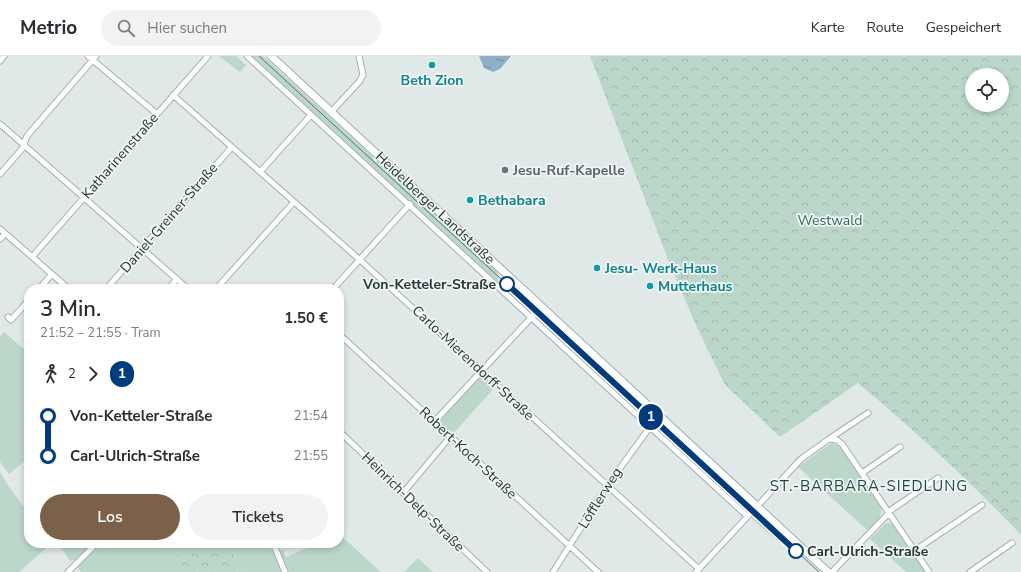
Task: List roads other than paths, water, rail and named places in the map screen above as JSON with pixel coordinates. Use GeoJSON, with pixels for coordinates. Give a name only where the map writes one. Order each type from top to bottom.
{"type":"FeatureCollection","features":[{"type":"Feature","properties":{"kind":"street"},"geometry":{"type":"LineString","coordinates":[[0,61],[4,56]]}},
{"type":"Feature","properties":{"kind":"street","name":"Katharinenstraße"},"geometry":{"type":"LineString","coordinates":[[32,257],[208,56]]}},
{"type":"Feature","properties":{"kind":"street","name":"Heidelberger Landstraße"},"geometry":{"type":"LineString","coordinates":[[247,56],[410,204],[747,516]]}},
{"type":"Feature","properties":{"kind":"street","name":"Heidelberger Landstraße"},"geometry":{"type":"LineString","coordinates":[[271,56],[828,572]]}},
{"type":"Feature","properties":{"kind":"street"},"geometry":{"type":"LineString","coordinates":[[331,112],[363,76],[359,56]]}},
{"type":"Feature","properties":{"kind":"street"},"geometry":{"type":"LineString","coordinates":[[0,174],[24,145],[27,136],[92,57],[156,114]]}},
{"type":"Feature","properties":{"kind":"street","name":"Carlo-Mierendorff-Straße"},"geometry":{"type":"LineString","coordinates":[[173,95],[360,260],[697,570]]}},
{"type":"Feature","properties":{"kind":"street"},"geometry":{"type":"LineString","coordinates":[[260,172],[311,115]]}},
{"type":"Feature","properties":{"kind":"street"},"geometry":{"type":"LineString","coordinates":[[0,124],[182,284]]}},
{"type":"Feature","properties":{"kind":"street","name":"Daniel-Greiner-Straße"},"geometry":{"type":"LineString","coordinates":[[110,284],[232,147]]}},
{"type":"Feature","properties":{"kind":"street"},"geometry":{"type":"LineString","coordinates":[[220,284],[294,202]]}},
{"type":"Feature","properties":{"kind":"street"},"geometry":{"type":"LineString","coordinates":[[338,284],[410,204]]}},
{"type":"Feature","properties":{"kind":"street"},"geometry":{"type":"LineString","coordinates":[[0,229],[63,284]]}},
{"type":"Feature","properties":{"kind":"street"},"geometry":{"type":"LineString","coordinates":[[0,239],[5,234]]}},
{"type":"Feature","properties":{"kind":"street"},"geometry":{"type":"LineString","coordinates":[[43,284],[52,274]]}},
{"type":"Feature","properties":{"kind":"street"},"geometry":{"type":"LineString","coordinates":[[172,284],[177,279]]}},
{"type":"Feature","properties":{"kind":"street"},"geometry":{"type":"LineString","coordinates":[[8,317],[11,320],[24,306]]}},
{"type":"Feature","properties":{"kind":"street"},"geometry":{"type":"LineString","coordinates":[[434,422],[542,306]]}},
{"type":"Feature","properties":{"kind":"street","name":"Robert-Koch-Straße"},"geometry":{"type":"LineString","coordinates":[[344,339],[598,572]]}},
{"type":"Feature","properties":{"kind":"street"},"geometry":{"type":"LineString","coordinates":[[697,570],[801,459],[868,413]]}},
{"type":"Feature","properties":{"kind":"street","name":"Löfflerweg"},"geometry":{"type":"LineString","coordinates":[[553,572],[607,486],[650,427]]}},
{"type":"Feature","properties":{"kind":"street","name":"Heinrich-Delp-Straße"},"geometry":{"type":"LineString","coordinates":[[344,436],[487,572]]}},
{"type":"Feature","properties":{"kind":"street"},"geometry":{"type":"LineString","coordinates":[[403,493],[450,437]]}},
{"type":"Feature","properties":{"kind":"street"},"geometry":{"type":"LineString","coordinates":[[829,439],[837,440],[842,444],[929,572]]}},
{"type":"Feature","properties":{"kind":"street"},"geometry":{"type":"LineString","coordinates":[[862,473],[900,447]]}},
{"type":"Feature","properties":{"kind":"street"},"geometry":{"type":"LineString","coordinates":[[832,572],[888,512],[938,478]]}},
{"type":"Feature","properties":{"kind":"street"},"geometry":{"type":"LineString","coordinates":[[914,551],[982,505]]}},
{"type":"Feature","properties":{"kind":"street"},"geometry":{"type":"LineString","coordinates":[[970,572],[1012,543]]}},
{"type":"Feature","properties":{"kind":"street"},"geometry":{"type":"LineString","coordinates":[[68,572],[93,548]]}},
{"type":"Feature","properties":{"kind":"street"},"geometry":{"type":"LineString","coordinates":[[275,548],[286,572]]}},
{"type":"Feature","properties":{"kind":"water"},"geometry":{"type":"Polygon","coordinates":[[[479,56],[511,56],[500,69],[493,72],[484,68],[479,56]]]}},
{"type":"Feature","properties":{"kind":"tram line"},"geometry":{"type":"LineString","coordinates":[[259,56],[819,572]]}},
{"type":"Feature","properties":{"kind":"tram line","name":"1"},"geometry":{"type":"LineString","coordinates":[[507,284],[796,551]]}},
{"type":"Feature","properties":{"kind":"place","name":"Beth Zion"},"geometry":{"type":"Point","coordinates":[432,65]}},
{"type":"Feature","properties":{"kind":"place","name":"Jesu-Ruf-Kapelle"},"geometry":{"type":"Point","coordinates":[505,170]}},
{"type":"Feature","properties":{"kind":"place","name":"Bethabara"},"geometry":{"type":"Point","coordinates":[470,200]}},
{"type":"Feature","properties":{"kind":"place","name":"Jesu- Werk-Haus"},"geometry":{"type":"Point","coordinates":[597,268]}},
{"type":"Feature","properties":{"kind":"place","name":"Von-Ketteler-Straße"},"geometry":{"type":"Point","coordinates":[507,284]}},
{"type":"Feature","properties":{"kind":"place","name":"Mutterhaus"},"geometry":{"type":"Point","coordinates":[650,286]}},
{"type":"Feature","properties":{"kind":"place","name":"Carl-Ulrich-Straße"},"geometry":{"type":"Point","coordinates":[796,551]}},
{"type":"Feature","properties":{"kind":"district","name":"ST.-BARBARA-SIEDLUNG"},"geometry":{"type":"Point","coordinates":[869,486]}},
{"type":"Feature","properties":{"kind":"park label","name":"Westwald"},"geometry":{"type":"Point","coordinates":[830,220]}}]}
